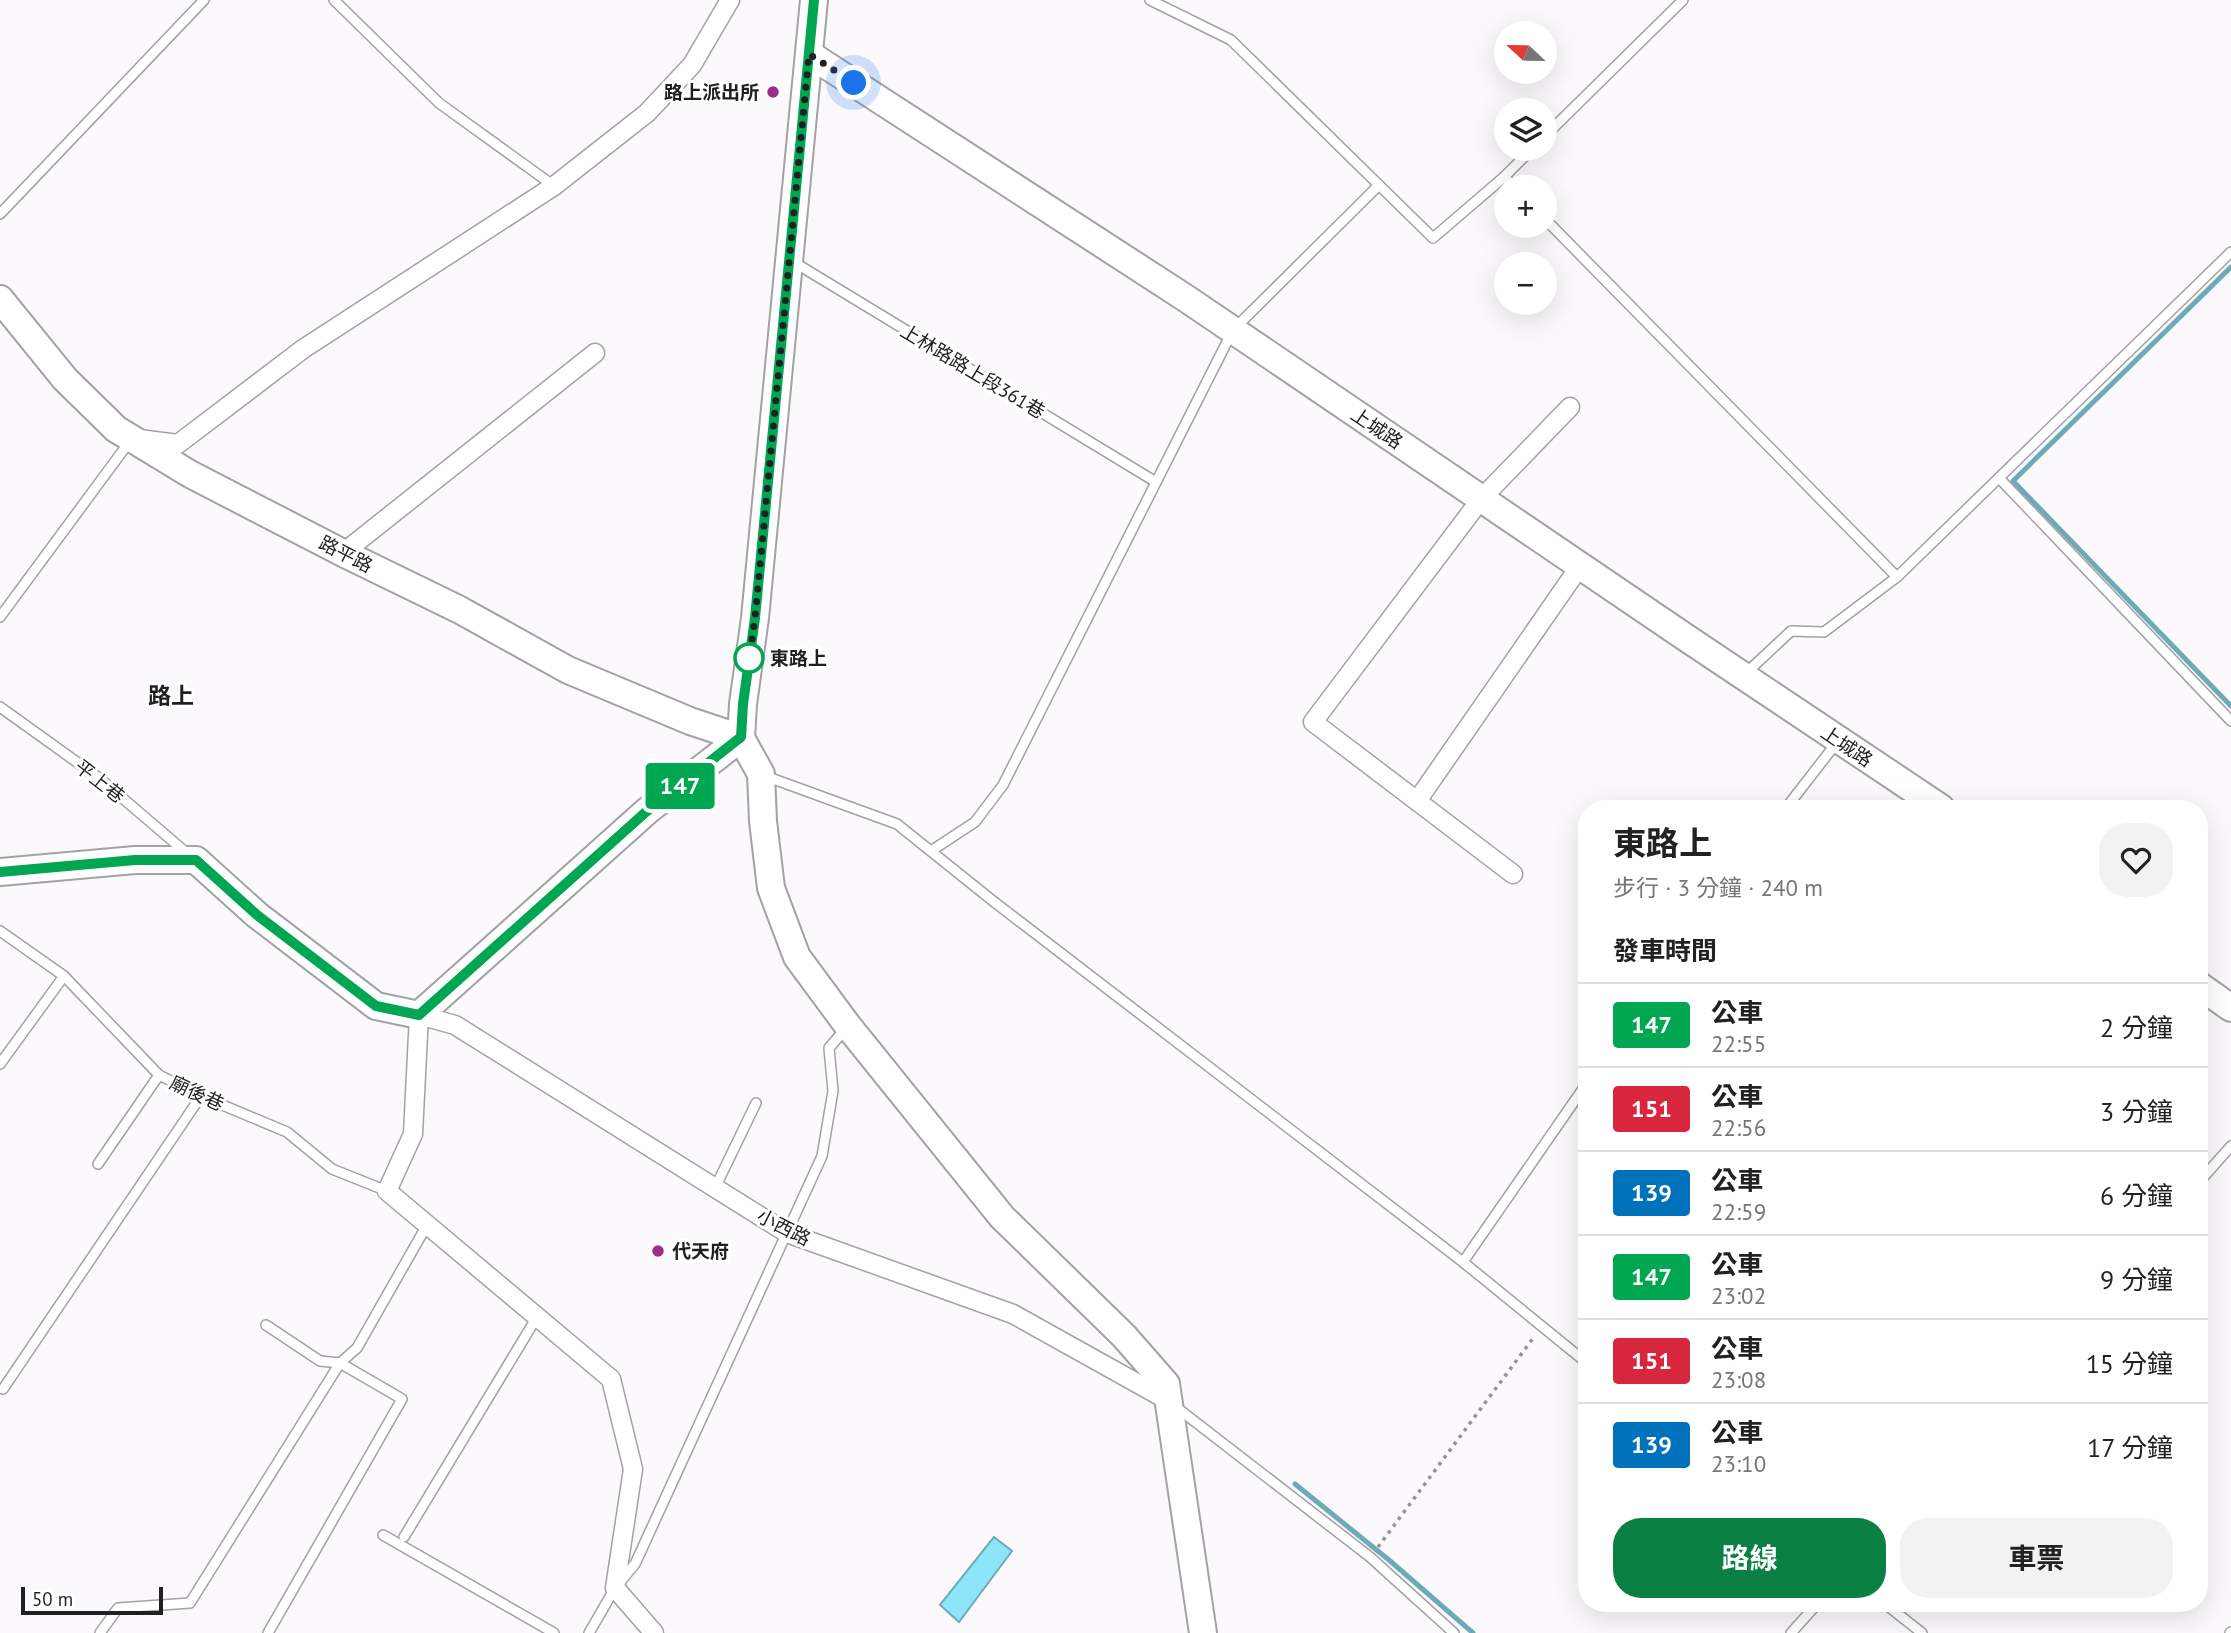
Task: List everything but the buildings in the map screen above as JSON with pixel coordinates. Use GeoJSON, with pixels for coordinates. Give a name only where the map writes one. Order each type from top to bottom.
{"type":"FeatureCollection","features":[{"type":"Feature","properties":{"kind":"street"},"geometry":{"type":"LineString","coordinates":[[132,438],[178,444],[303,349],[554,186],[647,113],[692,65],[730,0]]}},
{"type":"Feature","properties":{"kind":"street"},"geometry":{"type":"LineString","coordinates":[[814,0],[757,604],[741,737],[761,775],[771,888],[797,957],[848,1026],[1002,1217],[1124,1336],[1166,1384],[1203,1633]]}},
{"type":"Feature","properties":{"kind":"street","name":"上城路"},"geometry":{"type":"LineString","coordinates":[[809,54],[1233,330],[1929,800]]}},
{"type":"Feature","properties":{"kind":"street","name":"路平路"},"geometry":{"type":"LineString","coordinates":[[0,299],[65,379],[116,429],[190,474],[460,610],[568,670],[690,721],[741,737]]}},
{"type":"Feature","properties":{"kind":"street"},"geometry":{"type":"LineString","coordinates":[[343,553],[595,353]]}},
{"type":"Feature","properties":{"kind":"street"},"geometry":{"type":"LineString","coordinates":[[1513,874],[1313,722],[1482,499],[1570,407]]}},
{"type":"Feature","properties":{"kind":"street"},"geometry":{"type":"LineString","coordinates":[[1417,801],[1580,566]]}},
{"type":"Feature","properties":{"kind":"street"},"geometry":{"type":"LineString","coordinates":[[654,1633],[615,1588],[633,1469],[611,1379],[387,1191],[413,1134],[419,1015],[647,811],[741,737]]}},
{"type":"Feature","properties":{"kind":"street"},"geometry":{"type":"LineString","coordinates":[[0,872],[135,860],[196,860],[257,915],[376,1006],[419,1015]]}},
{"type":"Feature","properties":{"kind":"street"},"geometry":{"type":"LineString","coordinates":[[2208,992],[2231,1008]]}},
{"type":"Feature","properties":{"kind":"street","name":"小西路"},"geometry":{"type":"LineString","coordinates":[[419,1015],[455,1025],[787,1233],[1013,1314],[1168,1401]]}},
{"type":"Feature","properties":{"kind":"lane"},"geometry":{"type":"LineString","coordinates":[[0,214],[204,0]]}},
{"type":"Feature","properties":{"kind":"lane"},"geometry":{"type":"LineString","coordinates":[[334,0],[439,103],[554,186]]}},
{"type":"Feature","properties":{"kind":"lane"},"geometry":{"type":"LineString","coordinates":[[1150,0],[1231,40],[1433,238],[1494,186]]}},
{"type":"Feature","properties":{"kind":"lane"},"geometry":{"type":"LineString","coordinates":[[1557,124],[1683,0]]}},
{"type":"Feature","properties":{"kind":"lane"},"geometry":{"type":"LineString","coordinates":[[1506,175],[1520,161]]}},
{"type":"Feature","properties":{"kind":"lane"},"geometry":{"type":"LineString","coordinates":[[931,851],[975,822],[1003,785],[1233,330],[1379,185]]}},
{"type":"Feature","properties":{"kind":"lane"},"geometry":{"type":"LineString","coordinates":[[1557,231],[1897,577]]}},
{"type":"Feature","properties":{"kind":"lane"},"geometry":{"type":"LineString","coordinates":[[1743,676],[1791,631],[1824,632],[1897,577],[2231,252]]}},
{"type":"Feature","properties":{"kind":"lane","name":"上林路路上段361巷"},"geometry":{"type":"LineString","coordinates":[[789,259],[1156,482]]}},
{"type":"Feature","properties":{"kind":"lane"},"geometry":{"type":"LineString","coordinates":[[0,617],[132,438]]}},
{"type":"Feature","properties":{"kind":"lane"},"geometry":{"type":"LineString","coordinates":[[1999,478],[2231,721]]}},
{"type":"Feature","properties":{"kind":"lane","name":"平上巷"},"geometry":{"type":"LineString","coordinates":[[0,707],[99,778],[196,860]]}},
{"type":"Feature","properties":{"kind":"lane"},"geometry":{"type":"LineString","coordinates":[[1792,800],[1839,740]]}},
{"type":"Feature","properties":{"kind":"lane"},"geometry":{"type":"LineString","coordinates":[[761,775],[897,824],[1004,910],[1463,1262],[1578,1356]]}},
{"type":"Feature","properties":{"kind":"lane","name":"廟後巷"},"geometry":{"type":"LineString","coordinates":[[0,931],[64,976],[159,1075],[287,1132],[332,1170],[387,1191]]}},
{"type":"Feature","properties":{"kind":"lane"},"geometry":{"type":"LineString","coordinates":[[0,1064],[64,976]]}},
{"type":"Feature","properties":{"kind":"lane"},"geometry":{"type":"LineString","coordinates":[[589,1633],[615,1588],[635,1564],[822,1156],[833,1091],[829,1048],[848,1026]]}},
{"type":"Feature","properties":{"kind":"lane"},"geometry":{"type":"LineString","coordinates":[[98,1164],[159,1075]]}},
{"type":"Feature","properties":{"kind":"lane"},"geometry":{"type":"LineString","coordinates":[[3,1389],[201,1096]]}},
{"type":"Feature","properties":{"kind":"lane"},"geometry":{"type":"LineString","coordinates":[[1463,1262],[1578,1096]]}},
{"type":"Feature","properties":{"kind":"lane"},"geometry":{"type":"LineString","coordinates":[[715,1188],[756,1103]]}},
{"type":"Feature","properties":{"kind":"lane"},"geometry":{"type":"LineString","coordinates":[[2208,1172],[2231,1146]]}},
{"type":"Feature","properties":{"kind":"lane"},"geometry":{"type":"LineString","coordinates":[[100,1633],[118,1608],[190,1603],[340,1363],[357,1348],[427,1225]]}},
{"type":"Feature","properties":{"kind":"lane"},"geometry":{"type":"LineString","coordinates":[[404,1537],[537,1317]]}},
{"type":"Feature","properties":{"kind":"lane"},"geometry":{"type":"LineString","coordinates":[[267,1325],[320,1361],[340,1363],[402,1399],[268,1633]]}},
{"type":"Feature","properties":{"kind":"lane"},"geometry":{"type":"LineString","coordinates":[[1168,1401],[1370,1558],[1454,1633]]}},
{"type":"Feature","properties":{"kind":"lane"},"geometry":{"type":"LineString","coordinates":[[383,1535],[554,1633]]}},
{"type":"Feature","properties":{"kind":"lane"},"geometry":{"type":"LineString","coordinates":[[1791,1633],[1810,1612]]}},
{"type":"Feature","properties":{"kind":"lane"},"geometry":{"type":"LineString","coordinates":[[1895,1612],[1922,1633]]}},
{"type":"Feature","properties":{"kind":"path"},"geometry":{"type":"LineString","coordinates":[[1370,1558],[1542,1327]]}},
{"type":"Feature","properties":{"kind":"water"},"geometry":{"type":"Polygon","coordinates":[[[994,1537],[1012,1551],[959,1622],[940,1605],[994,1537]]]}},
{"type":"Feature","properties":{"kind":"waterway"},"geometry":{"type":"LineString","coordinates":[[2231,267],[2013,481],[2231,706]]}},
{"type":"Feature","properties":{"kind":"waterway"},"geometry":{"type":"LineString","coordinates":[[1295,1484],[1473,1633]]}},
{"type":"Feature","properties":{"kind":"bus line","name":"147"},"geometry":{"type":"LineString","coordinates":[[0,872],[135,860],[196,860],[257,915],[376,1006],[419,1015],[647,811],[741,737],[755,618],[814,0]]}},
{"type":"Feature","properties":{"kind":"place","name":"路上派出所"},"geometry":{"type":"Point","coordinates":[773,92]}},
{"type":"Feature","properties":{"kind":"place","name":"東路上"},"geometry":{"type":"Point","coordinates":[749,658]}},
{"type":"Feature","properties":{"kind":"place","name":"代天府"},"geometry":{"type":"Point","coordinates":[658,1251]}},
{"type":"Feature","properties":{"kind":"district","name":"路上"},"geometry":{"type":"Point","coordinates":[171,695]}},
{"type":"Feature","properties":{"kind":"route"},"geometry":{"type":"LineString","coordinates":[[749,658],[749,661],[809,54],[854,83]]}}]}
